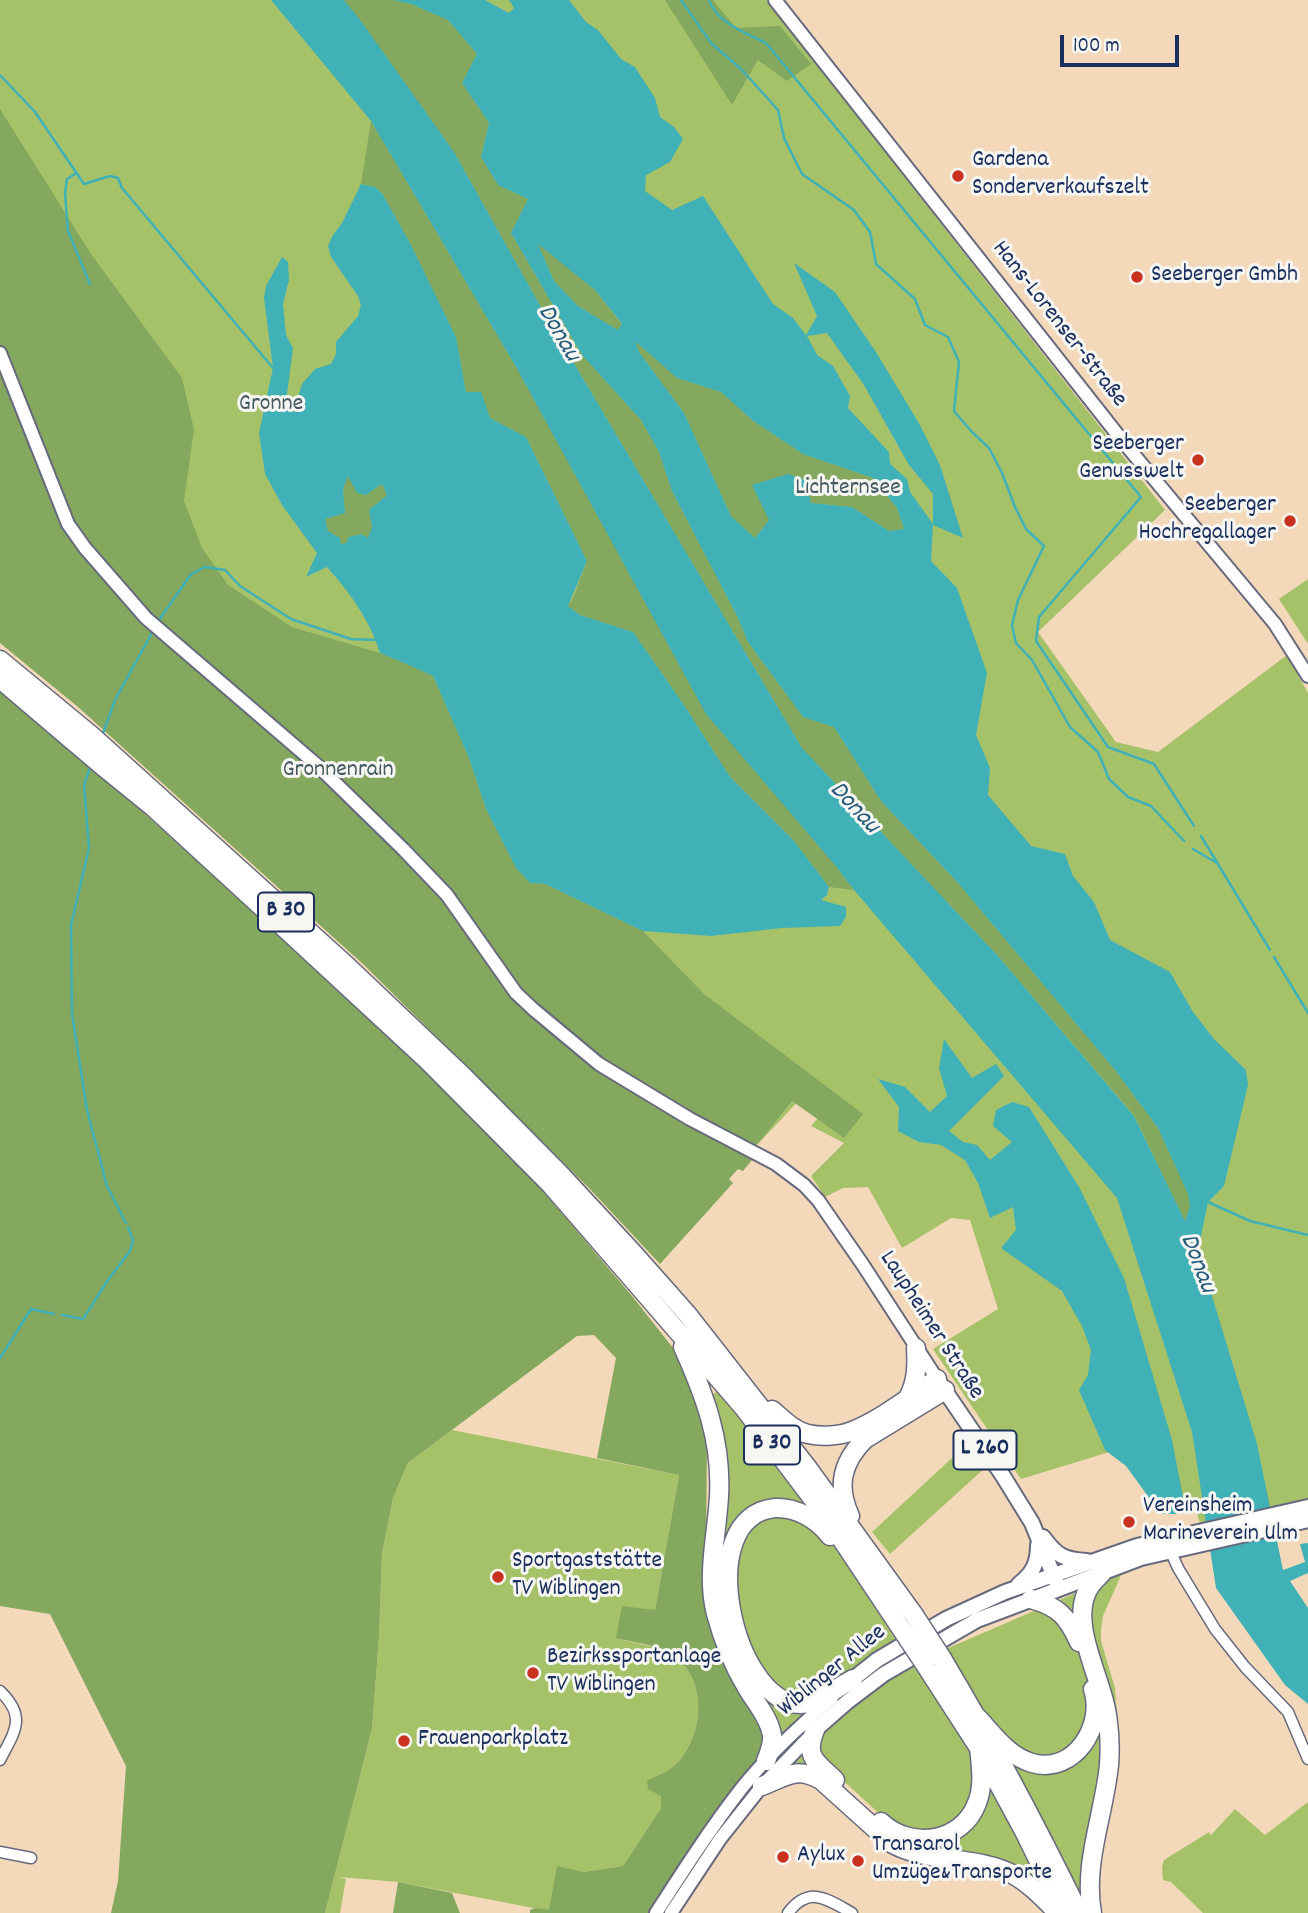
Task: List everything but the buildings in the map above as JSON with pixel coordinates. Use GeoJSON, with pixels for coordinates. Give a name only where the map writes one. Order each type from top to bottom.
{"type":"FeatureCollection","features":[{"type":"Feature","properties":{"kind":"highway","name":"B 30"},"geometry":{"type":"LineString","coordinates":[[0,660],[50,711],[347,966],[463,1076],[634,1254],[688,1315],[746,1387],[863,1544],[906,1619],[935,1663],[977,1717],[1079,1913]]}},
{"type":"Feature","properties":{"kind":"highway","name":"B 30"},"geometry":{"type":"LineString","coordinates":[[0,679],[50,711]]}},
{"type":"Feature","properties":{"kind":"highway","name":"B 30"},"geometry":{"type":"LineString","coordinates":[[104,757],[153,807],[428,1061],[551,1185],[744,1408],[862,1568],[906,1619]]}},
{"type":"Feature","properties":{"kind":"highway"},"geometry":{"type":"LineString","coordinates":[[674,1328],[713,1424],[719,1456],[719,1498],[712,1573],[715,1610],[727,1649],[769,1725],[772,1742],[766,1761]]}},
{"type":"Feature","properties":{"kind":"highway"},"geometry":{"type":"LineString","coordinates":[[908,1398],[916,1376],[916,1348]]}},
{"type":"Feature","properties":{"kind":"highway"},"geometry":{"type":"LineString","coordinates":[[746,1387],[786,1423],[807,1434],[820,1435],[853,1431],[908,1398],[941,1384]]}},
{"type":"Feature","properties":{"kind":"highway"},"geometry":{"type":"LineString","coordinates":[[863,1544],[844,1503],[842,1491],[847,1463],[864,1439],[941,1384]]}},
{"type":"Feature","properties":{"kind":"highway"},"geometry":{"type":"LineString","coordinates":[[853,1679],[815,1702],[803,1704],[785,1700],[765,1687],[748,1660],[732,1617],[729,1551],[737,1531],[751,1516],[766,1509],[783,1508],[807,1515],[862,1568]]}},
{"type":"Feature","properties":{"kind":"highway"},"geometry":{"type":"LineString","coordinates":[[1092,1913],[1090,1882],[1095,1837],[1109,1767],[1110,1740],[1107,1709],[1082,1629],[1081,1612],[1086,1592],[1103,1567]]}},
{"type":"Feature","properties":{"kind":"highway"},"geometry":{"type":"LineString","coordinates":[[977,1717],[1010,1753],[1034,1764],[1049,1765],[1075,1754],[1092,1729],[1096,1711],[1095,1697],[1071,1625],[1064,1615],[1051,1605],[1031,1599]]}},
{"type":"Feature","properties":{"kind":"highway","name":"B 30"},"geometry":{"type":"LineString","coordinates":[[935,1663],[1025,1832],[1064,1913]]}},
{"type":"Feature","properties":{"kind":"highway"},"geometry":{"type":"LineString","coordinates":[[815,1730],[810,1745],[812,1757],[817,1764],[888,1829],[914,1839],[933,1839],[951,1833],[960,1827],[973,1811],[980,1794],[979,1748]]}},
{"type":"Feature","properties":{"kind":"highway"},"geometry":{"type":"LineString","coordinates":[[762,1786],[790,1773],[802,1772],[811,1775],[821,1780],[891,1843],[903,1850],[990,1866],[1013,1875],[1058,1913]]}},
{"type":"Feature","properties":{"kind":"main road","name":"Laupheimer Straße"},"geometry":{"type":"LineString","coordinates":[[941,1384],[1032,1523],[1056,1582]]}},
{"type":"Feature","properties":{"kind":"main road"},"geometry":{"type":"LineString","coordinates":[[1032,1523],[1059,1555],[1103,1567],[1141,1558],[1169,1545],[1191,1539],[1276,1520],[1308,1507]]}},
{"type":"Feature","properties":{"kind":"main road"},"geometry":{"type":"LineString","coordinates":[[1276,1520],[1308,1520]]}},
{"type":"Feature","properties":{"kind":"main road"},"geometry":{"type":"LineString","coordinates":[[1006,1592],[1034,1570],[1039,1540]]}},
{"type":"Feature","properties":{"kind":"main road","name":"Wiblinger Allee"},"geometry":{"type":"LineString","coordinates":[[853,1679],[877,1660],[946,1619],[1006,1592],[1056,1582],[1169,1545]]}},
{"type":"Feature","properties":{"kind":"main road","name":"Wiblinger Allee"},"geometry":{"type":"LineString","coordinates":[[815,1730],[884,1674],[976,1620],[1031,1599],[1056,1582]]}},
{"type":"Feature","properties":{"kind":"street","name":"Hans-Lorenser-Straße"},"geometry":{"type":"LineString","coordinates":[[775,0],[1125,443],[1275,624],[1308,676]]}},
{"type":"Feature","properties":{"kind":"street","name":"Laupheimer Straße"},"geometry":{"type":"LineString","coordinates":[[0,353],[68,524],[85,548],[150,622],[317,765],[403,849],[447,895],[516,993],[533,1009],[599,1064],[690,1119],[789,1172],[818,1199],[941,1384]]}},
{"type":"Feature","properties":{"kind":"street"},"geometry":{"type":"LineString","coordinates":[[1169,1545],[1178,1568],[1215,1629],[1245,1667],[1288,1712],[1308,1759]]}},
{"type":"Feature","properties":{"kind":"street","name":"Wiblinger Allee"},"geometry":{"type":"LineString","coordinates":[[656,1913],[743,1787],[803,1723],[853,1679]]}},
{"type":"Feature","properties":{"kind":"street"},"geometry":{"type":"LineString","coordinates":[[0,1690],[10,1700],[17,1723],[0,1760]]}},
{"type":"Feature","properties":{"kind":"street","name":"Wiblinger Allee"},"geometry":{"type":"LineString","coordinates":[[671,1913],[720,1839],[762,1786],[815,1730]]}},
{"type":"Feature","properties":{"kind":"street"},"geometry":{"type":"LineString","coordinates":[[0,1852],[31,1858]]}},
{"type":"Feature","properties":{"kind":"street"},"geometry":{"type":"LineString","coordinates":[[788,1913],[804,1898],[818,1896],[852,1913]]}},
{"type":"Feature","properties":{"kind":"green space"},"geometry":{"type":"Polygon","coordinates":[[[0,0],[766,0],[1165,510],[1038,632],[1116,742],[1158,752],[1287,655],[1308,693],[1308,1498],[1200,1523],[1195,1507],[1156,1507],[1116,1450],[1021,1479],[933,1349],[998,1309],[970,1220],[951,1218],[902,1248],[868,1187],[843,1188],[825,1197],[811,1176],[844,1143],[811,1126],[824,1111],[805,1094],[758,1144],[573,1030],[0,333],[0,0]]]}},
{"type":"Feature","properties":{"kind":"green space"},"geometry":{"type":"Polygon","coordinates":[[[344,0],[393,0],[411,4],[448,20],[477,54],[462,83],[489,123],[481,157],[498,185],[528,199],[511,233],[582,355],[641,420],[659,452],[672,491],[748,642],[803,717],[834,727],[881,801],[958,883],[1115,1070],[1158,1128],[1188,1194],[1190,1206],[1185,1222],[1134,1115],[998,956],[802,748],[546,316],[454,152],[344,0]]]}},
{"type":"Feature","properties":{"kind":"green space"},"geometry":{"type":"Polygon","coordinates":[[[665,0],[713,0],[736,28],[780,26],[811,64],[787,81],[758,60],[732,105],[665,0]]]}},
{"type":"Feature","properties":{"kind":"green space","name":"Gronnenrain"},"geometry":{"type":"Polygon","coordinates":[[[0,109],[91,254],[182,378],[194,429],[184,501],[202,548],[228,585],[292,627],[380,653],[433,676],[469,758],[486,809],[516,868],[530,883],[545,884],[643,931],[704,994],[863,1114],[844,1138],[792,1101],[747,1157],[752,1160],[743,1171],[738,1169],[729,1179],[733,1183],[660,1264],[589,1188],[364,965],[78,707],[0,643],[0,109]]]}},
{"type":"Feature","properties":{"kind":"green space"},"geometry":{"type":"Polygon","coordinates":[[[371,121],[516,367],[834,864],[854,890],[829,887],[794,841],[730,777],[633,632],[580,615],[568,606],[587,561],[526,437],[490,418],[480,392],[466,392],[456,337],[410,243],[382,193],[375,187],[361,184],[371,121]]]}},
{"type":"Feature","properties":{"kind":"green space"},"geometry":{"type":"Polygon","coordinates":[[[537,242],[596,291],[622,325],[618,330],[578,306],[554,281],[537,242]]]}},
{"type":"Feature","properties":{"kind":"green space"},"geometry":{"type":"Polygon","coordinates":[[[635,341],[677,378],[721,392],[752,420],[803,454],[873,478],[897,508],[904,529],[889,531],[852,507],[810,503],[769,520],[755,538],[731,516],[684,413],[639,352],[635,341]]]}},
{"type":"Feature","properties":{"kind":"green space"},"geometry":{"type":"Polygon","coordinates":[[[348,475],[366,495],[382,484],[387,495],[369,510],[372,527],[368,539],[341,544],[340,538],[328,531],[325,519],[345,513],[343,489],[348,475]]]}},
{"type":"Feature","properties":{"kind":"green space"},"geometry":{"type":"Polygon","coordinates":[[[1308,579],[1308,644],[1279,599],[1308,579]]]}},
{"type":"Feature","properties":{"kind":"green space"},"geometry":{"type":"Polygon","coordinates":[[[0,683],[416,1062],[520,1164],[680,1357],[707,1429],[706,1561],[761,1717],[765,1743],[760,1756],[706,1828],[650,1913],[530,1913],[530,1910],[535,1908],[549,1910],[557,1866],[583,1872],[623,1866],[661,1808],[661,1796],[648,1789],[647,1780],[668,1770],[679,1761],[687,1750],[697,1723],[697,1694],[687,1668],[677,1658],[656,1647],[616,1638],[622,1606],[655,1610],[679,1475],[597,1458],[616,1358],[594,1335],[577,1336],[408,1463],[393,1498],[382,1554],[372,1729],[325,1913],[111,1913],[118,1881],[126,1766],[50,1614],[0,1606],[0,683]]]}},
{"type":"Feature","properties":{"kind":"green space"},"geometry":{"type":"Polygon","coordinates":[[[720,1389],[811,1506],[911,1664],[1122,1573],[1103,1616],[1101,1629],[1101,1641],[1115,1688],[1118,1731],[1104,1746],[1088,1908],[919,1850],[837,1775],[791,1765],[780,1740],[776,1717],[757,1688],[723,1575],[729,1493],[723,1429],[712,1395],[720,1389]]]}},
{"type":"Feature","properties":{"kind":"green space","name":"Bezirkssportanlage TV Wiblingen"},"geometry":{"type":"Polygon","coordinates":[[[452,1430],[679,1475],[655,1610],[616,1638],[671,1654],[687,1668],[697,1694],[697,1723],[687,1750],[679,1761],[668,1770],[647,1780],[661,1796],[661,1808],[623,1866],[583,1872],[549,1911],[398,1882],[340,1877],[346,1879],[340,1913],[325,1913],[372,1729],[382,1554],[393,1498],[408,1463],[452,1430]]]}},
{"type":"Feature","properties":{"kind":"green space"},"geometry":{"type":"Polygon","coordinates":[[[966,1445],[986,1467],[890,1554],[872,1532],[966,1445]]]}},
{"type":"Feature","properties":{"kind":"green space"},"geometry":{"type":"Polygon","coordinates":[[[1308,1802],[1308,1913],[1203,1913],[1171,1882],[1163,1880],[1164,1860],[1209,1832],[1211,1835],[1235,1809],[1265,1835],[1308,1802]]]}},
{"type":"Feature","properties":{"kind":"green space"},"geometry":{"type":"Polygon","coordinates":[[[398,1882],[452,1893],[460,1913],[393,1913],[398,1882]]]}},
{"type":"Feature","properties":{"kind":"water","name":"Lichternsee"},"geometry":{"type":"Polygon","coordinates":[[[271,0],[344,0],[361,21],[454,152],[546,316],[802,748],[998,956],[1134,1116],[1185,1221],[1190,1206],[1188,1194],[1158,1128],[1115,1070],[958,883],[881,801],[834,727],[803,717],[748,642],[672,491],[659,452],[641,420],[582,355],[511,233],[528,199],[498,185],[481,157],[489,123],[462,83],[477,54],[448,20],[411,4],[393,0],[485,0],[509,13],[514,8],[509,0],[569,0],[621,59],[635,67],[655,98],[660,117],[674,127],[683,139],[670,162],[646,175],[645,191],[672,210],[703,196],[773,304],[793,318],[806,335],[817,316],[794,263],[835,292],[876,352],[920,425],[940,465],[963,538],[933,525],[931,561],[957,588],[987,673],[976,735],[990,768],[988,795],[1031,846],[1065,854],[1073,876],[1094,902],[1110,940],[1170,972],[1193,1012],[1214,1039],[1246,1070],[1248,1085],[1224,1186],[1208,1202],[1198,1250],[1257,1444],[1283,1570],[1305,1562],[1300,1544],[1308,1543],[1308,1573],[1290,1581],[1308,1608],[1308,1704],[1285,1685],[1216,1588],[1192,1432],[1117,1198],[706,714],[516,367],[371,121],[271,0]],[[538,244],[554,281],[578,306],[618,330],[622,324],[596,291],[538,244]],[[827,333],[807,336],[817,355],[833,366],[850,396],[848,408],[889,452],[890,464],[907,479],[910,492],[933,524],[933,494],[909,465],[864,385],[827,333]],[[636,342],[639,352],[684,413],[731,516],[755,538],[769,520],[752,485],[788,474],[805,480],[811,503],[852,507],[889,531],[904,529],[897,508],[873,478],[803,454],[752,420],[721,392],[677,378],[636,342]]]}},
{"type":"Feature","properties":{"kind":"water","name":"Gronne"},"geometry":{"type":"Polygon","coordinates":[[[361,184],[375,187],[382,193],[456,337],[466,392],[481,392],[490,418],[526,437],[587,561],[568,606],[580,615],[633,632],[730,777],[794,841],[829,887],[827,895],[821,900],[846,907],[846,917],[840,926],[782,928],[711,936],[643,931],[545,884],[530,883],[516,868],[486,809],[469,758],[433,676],[380,653],[371,629],[358,607],[327,567],[306,577],[317,553],[282,505],[265,474],[259,433],[273,368],[264,298],[266,286],[282,257],[288,262],[289,280],[283,304],[286,335],[293,348],[286,402],[293,413],[302,384],[315,369],[331,364],[336,354],[336,342],[358,316],[361,305],[358,296],[331,257],[328,246],[361,184]],[[348,476],[343,489],[345,513],[325,519],[328,531],[340,538],[341,544],[346,543],[349,537],[361,534],[368,538],[372,527],[369,510],[387,495],[382,484],[366,495],[357,493],[348,476]]]}},
{"type":"Feature","properties":{"kind":"water"},"geometry":{"type":"Polygon","coordinates":[[[944,1039],[972,1078],[996,1064],[1004,1076],[949,1131],[963,1142],[977,1145],[990,1160],[1012,1142],[993,1126],[996,1110],[1012,1102],[1029,1107],[1079,1187],[1124,1278],[1172,1440],[1183,1497],[1178,1514],[1161,1514],[1126,1466],[1105,1450],[1079,1390],[1088,1375],[1091,1350],[1082,1326],[1062,1291],[1001,1248],[1016,1230],[1013,1207],[990,1218],[978,1183],[965,1160],[941,1145],[919,1142],[898,1131],[899,1107],[878,1079],[905,1087],[930,1112],[947,1096],[939,1068],[944,1039]]]}},
{"type":"Feature","properties":{"kind":"waterway"},"geometry":{"type":"LineString","coordinates":[[681,0],[711,43],[742,70],[778,110],[784,138],[802,174],[854,210],[870,232],[876,264],[915,299],[925,325],[948,337],[959,362],[954,411],[989,448],[1026,529],[1044,546],[1018,600],[1012,625],[1016,643],[1032,660],[1070,727],[1098,752],[1109,779],[1128,797],[1151,806],[1184,841]]}},
{"type":"Feature","properties":{"kind":"waterway"},"geometry":{"type":"LineString","coordinates":[[709,0],[725,21],[766,43],[1141,497],[1039,617],[1036,641],[1108,747],[1154,764],[1194,826]]}},
{"type":"Feature","properties":{"kind":"waterway"},"geometry":{"type":"LineString","coordinates":[[0,75],[35,112],[84,184],[110,176],[118,178],[122,188],[273,368]]}},
{"type":"Feature","properties":{"kind":"waterway"},"geometry":{"type":"LineString","coordinates":[[75,174],[67,179],[65,193],[68,231],[90,284]]}},
{"type":"Feature","properties":{"kind":"waterway"},"geometry":{"type":"LineString","coordinates":[[157,623],[191,574],[205,567],[225,570],[240,586],[291,619],[351,639],[376,640]]}},
{"type":"Feature","properties":{"kind":"waterway"},"geometry":{"type":"LineString","coordinates":[[102,736],[115,700],[154,629]]}},
{"type":"Feature","properties":{"kind":"waterway"},"geometry":{"type":"LineString","coordinates":[[91,765],[84,785],[89,848],[71,925],[72,1014],[87,1110],[107,1186],[126,1223]]}},
{"type":"Feature","properties":{"kind":"waterway"},"geometry":{"type":"LineString","coordinates":[[1201,836],[1270,950]]}},
{"type":"Feature","properties":{"kind":"waterway"},"geometry":{"type":"LineString","coordinates":[[1193,849],[1217,863]]}},
{"type":"Feature","properties":{"kind":"waterway"},"geometry":{"type":"LineString","coordinates":[[1274,957],[1308,1013]]}},
{"type":"Feature","properties":{"kind":"waterway"},"geometry":{"type":"LineString","coordinates":[[1208,1202],[1250,1221],[1308,1235]]}},
{"type":"Feature","properties":{"kind":"waterway"},"geometry":{"type":"LineString","coordinates":[[62,1315],[83,1319],[130,1251],[133,1240],[128,1227]]}},
{"type":"Feature","properties":{"kind":"waterway"},"geometry":{"type":"LineString","coordinates":[[0,1358],[31,1309],[54,1314]]}},
{"type":"Feature","properties":{"kind":"place","name":"Gardena Sonderverkaufszelt"},"geometry":{"type":"Point","coordinates":[958,176]}},
{"type":"Feature","properties":{"kind":"place","name":"Seeberger Gmbh"},"geometry":{"type":"Point","coordinates":[1137,277]}},
{"type":"Feature","properties":{"kind":"place","name":"Seeberger Genusswelt"},"geometry":{"type":"Point","coordinates":[1198,460]}},
{"type":"Feature","properties":{"kind":"place","name":"Seeberger Hochregallager"},"geometry":{"type":"Point","coordinates":[1290,521]}},
{"type":"Feature","properties":{"kind":"place","name":"Vereinsheim Marineverein Ulm"},"geometry":{"type":"Point","coordinates":[1129,1522]}},
{"type":"Feature","properties":{"kind":"place","name":"Sportgaststätte TV Wiblingen"},"geometry":{"type":"Point","coordinates":[498,1577]}},
{"type":"Feature","properties":{"kind":"place","name":"Bezirkssportanlage TV Wiblingen"},"geometry":{"type":"Point","coordinates":[533,1673]}},
{"type":"Feature","properties":{"kind":"place","name":"Frauenparkplatz"},"geometry":{"type":"Point","coordinates":[404,1741]}},
{"type":"Feature","properties":{"kind":"place","name":"Aylux"},"geometry":{"type":"Point","coordinates":[783,1857]}},
{"type":"Feature","properties":{"kind":"place","name":"Transarol Umzüge&Transporte"},"geometry":{"type":"Point","coordinates":[858,1861]}},
{"type":"Feature","properties":{"kind":"water label","name":"Donau"},"geometry":{"type":"Point","coordinates":[557,334]}},
{"type":"Feature","properties":{"kind":"water label","name":"Donau"},"geometry":{"type":"Point","coordinates":[853,809]}},
{"type":"Feature","properties":{"kind":"water label","name":"Donau"},"geometry":{"type":"Point","coordinates":[1196,1264]}}]}
